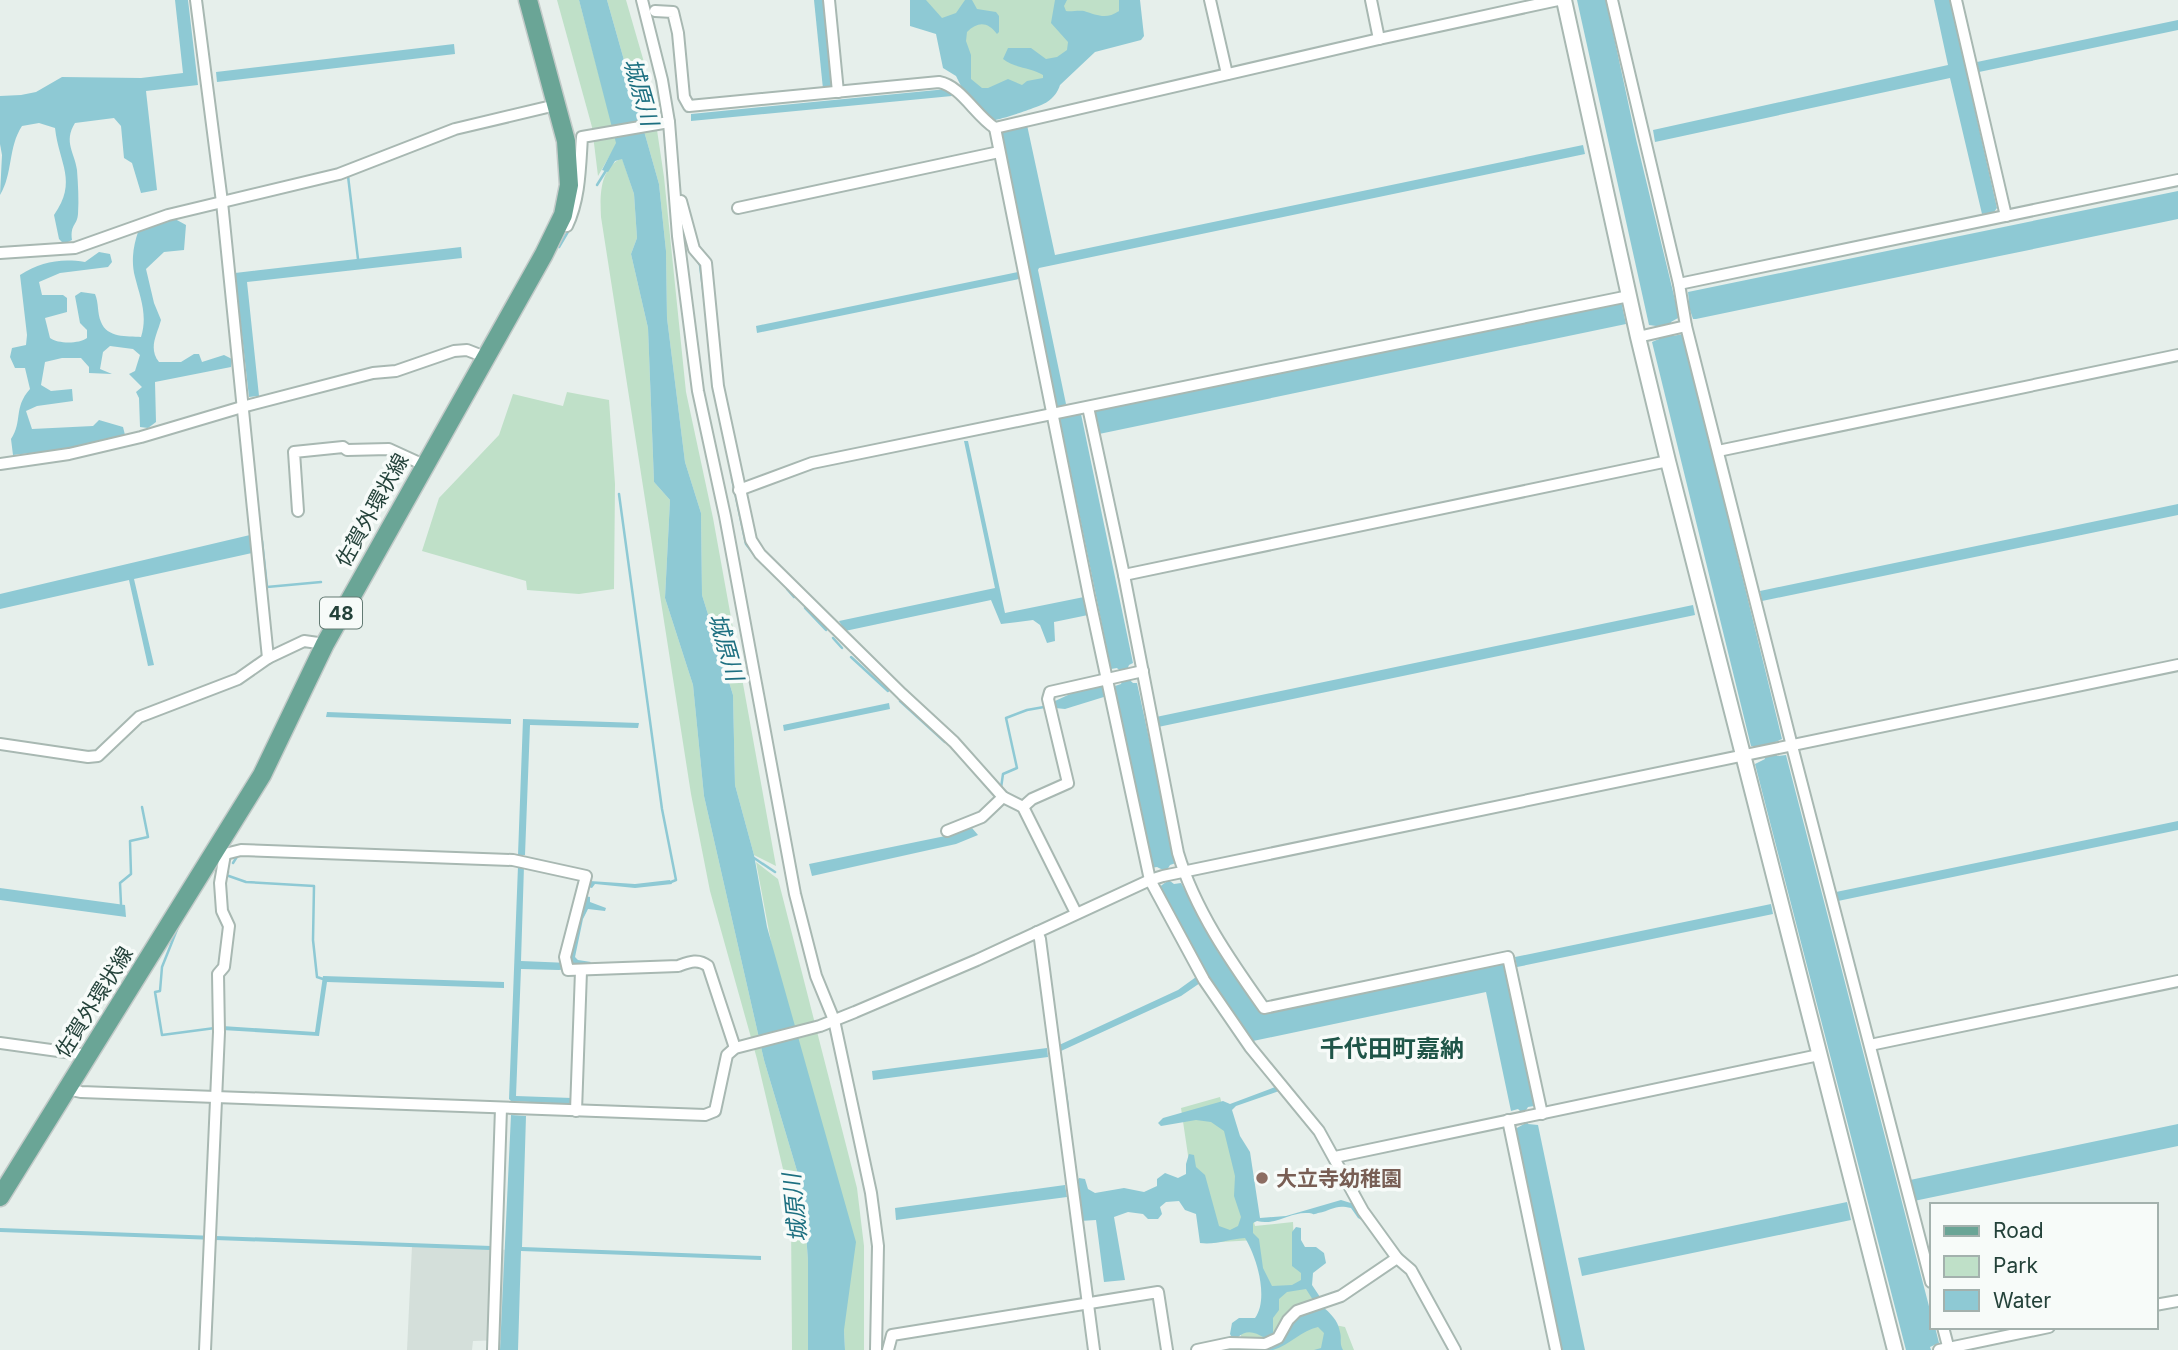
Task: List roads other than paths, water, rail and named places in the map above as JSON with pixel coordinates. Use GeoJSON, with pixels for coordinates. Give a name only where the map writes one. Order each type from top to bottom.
{"type":"FeatureCollection","features":[{"type":"Feature","properties":{"kind":"main road","name":"佐賀外環状線"},"geometry":{"type":"LineString","coordinates":[[0,1197],[87,1055],[221,850],[275,753],[324,644],[544,254],[563,215],[569,185],[566,141],[528,0]]}},
{"type":"Feature","properties":{"kind":"street"},"geometry":{"type":"LineString","coordinates":[[196,0],[222,202],[268,658]]}},
{"type":"Feature","properties":{"kind":"street"},"geometry":{"type":"LineString","coordinates":[[642,0],[662,80],[669,122],[678,236],[698,391],[725,516],[795,894],[816,976],[834,1020],[871,1193],[878,1246],[877,1350]]}},
{"type":"Feature","properties":{"kind":"street"},"geometry":{"type":"LineString","coordinates":[[830,0],[838,92]]}},
{"type":"Feature","properties":{"kind":"street"},"geometry":{"type":"LineString","coordinates":[[1210,0],[1227,74]]}},
{"type":"Feature","properties":{"kind":"street"},"geometry":{"type":"LineString","coordinates":[[1371,0],[1379,39]]}},
{"type":"Feature","properties":{"kind":"street"},"geometry":{"type":"LineString","coordinates":[[655,11],[673,12],[678,33],[684,97],[689,106],[939,82],[953,88],[995,128],[1558,0]]}},
{"type":"Feature","properties":{"kind":"street"},"geometry":{"type":"LineString","coordinates":[[1563,0],[1668,461],[1895,1350]]}},
{"type":"Feature","properties":{"kind":"street"},"geometry":{"type":"LineString","coordinates":[[1612,0],[1717,451],[1930,1278]]}},
{"type":"Feature","properties":{"kind":"street"},"geometry":{"type":"LineString","coordinates":[[1956,0],[1996,218]]}},
{"type":"Feature","properties":{"kind":"street"},"geometry":{"type":"LineString","coordinates":[[0,253],[75,248],[168,215],[339,174],[455,129],[556,105]]}},
{"type":"Feature","properties":{"kind":"street"},"geometry":{"type":"LineString","coordinates":[[544,254],[554,254],[572,215],[579,180],[582,137],[669,122]]}},
{"type":"Feature","properties":{"kind":"street"},"geometry":{"type":"LineString","coordinates":[[995,128],[1060,413],[1089,596],[1119,675],[1150,880],[1204,980],[1223,1004],[1236,1029],[1319,1131],[1363,1211],[1397,1258],[1411,1270],[1455,1350]]}},
{"type":"Feature","properties":{"kind":"street"},"geometry":{"type":"LineString","coordinates":[[738,208],[999,152]]}},
{"type":"Feature","properties":{"kind":"street"},"geometry":{"type":"LineString","coordinates":[[675,178],[694,249],[706,263],[718,386],[751,540],[760,554],[954,742],[1003,797],[1023,807],[1076,913]]}},
{"type":"Feature","properties":{"kind":"street"},"geometry":{"type":"LineString","coordinates":[[1679,284],[2178,180]]}},
{"type":"Feature","properties":{"kind":"street"},"geometry":{"type":"LineString","coordinates":[[740,490],[812,463],[1629,296]]}},
{"type":"Feature","properties":{"kind":"street"},"geometry":{"type":"LineString","coordinates":[[1638,337],[1686,326]]}},
{"type":"Feature","properties":{"kind":"street"},"geometry":{"type":"LineString","coordinates":[[0,464],[69,454],[141,437],[373,373],[396,371],[454,351],[467,350],[485,357]]}},
{"type":"Feature","properties":{"kind":"street"},"geometry":{"type":"LineString","coordinates":[[1717,451],[2178,355]]}},
{"type":"Feature","properties":{"kind":"street"},"geometry":{"type":"LineString","coordinates":[[1088,407],[1178,853],[1184,872],[1224,952],[1264,1008],[1508,957],[1542,1114]]}},
{"type":"Feature","properties":{"kind":"street"},"geometry":{"type":"LineString","coordinates":[[298,511],[294,452],[343,447],[347,450],[389,449],[424,465]]}},
{"type":"Feature","properties":{"kind":"street"},"geometry":{"type":"LineString","coordinates":[[1124,575],[1668,461]]}},
{"type":"Feature","properties":{"kind":"street"},"geometry":{"type":"LineString","coordinates":[[0,744],[88,757],[98,756],[139,717],[238,679],[268,658],[304,641],[324,644]]}},
{"type":"Feature","properties":{"kind":"street"},"geometry":{"type":"LineString","coordinates":[[67,1089],[81,1092],[705,1115],[715,1111],[727,1055],[738,1047],[820,1026],[977,960],[1150,880],[2178,666]]}},
{"type":"Feature","properties":{"kind":"street"},"geometry":{"type":"LineString","coordinates":[[1023,807],[1032,799],[1068,783],[1048,699],[1050,692],[1143,671]]}},
{"type":"Feature","properties":{"kind":"street"},"geometry":{"type":"LineString","coordinates":[[947,831],[982,817],[1003,797]]}},
{"type":"Feature","properties":{"kind":"street"},"geometry":{"type":"LineString","coordinates":[[205,1350],[214,1097],[219,1032],[218,974],[224,967],[229,926],[222,911],[221,850],[513,860],[586,876],[566,965],[581,971],[592,968],[678,966],[695,961],[702,962],[708,966],[738,1047]]}},
{"type":"Feature","properties":{"kind":"street"},"geometry":{"type":"LineString","coordinates":[[1037,932],[1094,1350]]}},
{"type":"Feature","properties":{"kind":"street"},"geometry":{"type":"LineString","coordinates":[[576,1111],[581,971]]}},
{"type":"Feature","properties":{"kind":"street"},"geometry":{"type":"LineString","coordinates":[[1870,1045],[2178,981]]}},
{"type":"Feature","properties":{"kind":"street"},"geometry":{"type":"LineString","coordinates":[[0,1043],[87,1055]]}},
{"type":"Feature","properties":{"kind":"street"},"geometry":{"type":"LineString","coordinates":[[1335,1157],[1819,1055]]}},
{"type":"Feature","properties":{"kind":"street"},"geometry":{"type":"LineString","coordinates":[[493,1350],[501,1108]]}},
{"type":"Feature","properties":{"kind":"street"},"geometry":{"type":"LineString","coordinates":[[1508,1121],[1556,1350]]}},
{"type":"Feature","properties":{"kind":"street"},"geometry":{"type":"LineString","coordinates":[[1197,1350],[1234,1343],[1265,1343],[1278,1338],[1288,1320],[1297,1311],[1342,1296],[1397,1258]]}},
{"type":"Feature","properties":{"kind":"street"},"geometry":{"type":"LineString","coordinates":[[888,1350],[892,1335],[1158,1292],[1167,1350]]}},
{"type":"Feature","properties":{"kind":"street"},"geometry":{"type":"LineString","coordinates":[[2157,1305],[2178,1301]]}},
{"type":"Feature","properties":{"kind":"street"},"geometry":{"type":"LineString","coordinates":[[1943,1329],[1945,1349],[2040,1329]]}},
{"type":"Feature","properties":{"kind":"water"},"geometry":{"type":"Polygon","coordinates":[[[175,0],[188,0],[198,85],[146,91],[157,190],[141,193],[132,163],[124,158],[121,126],[114,118],[75,123],[70,142],[77,170],[78,214],[72,240],[64,244],[59,239],[54,215],[65,192],[66,182],[55,128],[39,123],[22,126],[14,143],[7,178],[0,195],[0,96],[36,92],[62,77],[141,78],[183,73],[175,0]]]}},
{"type":"Feature","properties":{"kind":"water"},"geometry":{"type":"Polygon","coordinates":[[[579,0],[607,0],[659,184],[666,251],[667,318],[685,462],[701,513],[702,595],[733,695],[735,785],[754,855],[767,927],[856,1242],[844,1330],[845,1350],[808,1350],[808,1261],[803,1191],[764,1060],[704,796],[693,685],[665,598],[670,500],[654,482],[648,328],[631,254],[637,238],[634,194],[622,159],[615,161],[608,172],[602,170],[616,143],[579,0]]]}},
{"type":"Feature","properties":{"kind":"water"},"geometry":{"type":"Polygon","coordinates":[[[814,0],[824,0],[832,88],[823,89],[814,0]]]}},
{"type":"Feature","properties":{"kind":"water"},"geometry":{"type":"Polygon","coordinates":[[[910,0],[926,0],[942,18],[956,13],[965,0],[972,0],[977,9],[996,12],[999,16],[997,34],[983,24],[967,32],[971,79],[982,88],[1008,79],[1022,85],[1027,81],[1043,78],[1038,72],[1013,65],[1003,59],[1008,48],[1031,48],[1046,59],[1057,57],[1067,50],[1068,42],[1051,23],[1055,0],[1067,0],[1064,6],[1066,11],[1084,11],[1106,16],[1119,11],[1119,0],[1140,0],[1144,36],[1141,40],[1095,52],[1060,85],[1055,95],[1047,102],[994,120],[963,90],[956,76],[943,68],[936,34],[910,26],[910,0]]]}},
{"type":"Feature","properties":{"kind":"water"},"geometry":{"type":"Polygon","coordinates":[[[1577,0],[1606,0],[1676,304],[1689,302],[1688,292],[2178,191],[2178,219],[1696,319],[1693,319],[1689,307],[1678,309],[1678,318],[1671,322],[1673,336],[1683,334],[1782,739],[1773,743],[1777,756],[1786,755],[1930,1310],[1930,1329],[1936,1329],[1939,1343],[1930,1347],[1931,1350],[1906,1350],[1755,764],[1765,759],[1762,747],[1751,746],[1652,342],[1659,339],[1656,326],[1649,325],[1577,0]]]}},
{"type":"Feature","properties":{"kind":"water"},"geometry":{"type":"Polygon","coordinates":[[[1934,0],[1950,0],[1997,208],[1994,212],[1982,214],[1950,78],[1655,142],[1653,130],[1948,65],[1934,0]]]}},
{"type":"Feature","properties":{"kind":"water"},"geometry":{"type":"Polygon","coordinates":[[[2178,20],[2178,30],[1979,72],[1977,62],[2178,20]]]}},
{"type":"Feature","properties":{"kind":"water"},"geometry":{"type":"Polygon","coordinates":[[[454,44],[455,54],[217,82],[216,72],[454,44]]]}},
{"type":"Feature","properties":{"kind":"water"},"geometry":{"type":"Polygon","coordinates":[[[947,89],[952,96],[691,121],[691,114],[947,89]]]}},
{"type":"Feature","properties":{"kind":"water"},"geometry":{"type":"Polygon","coordinates":[[[1027,125],[1055,255],[1583,145],[1585,154],[1038,270],[1066,404],[1063,406],[1065,416],[1081,414],[1133,663],[1129,665],[1127,675],[1133,683],[1137,683],[1176,863],[1170,865],[1167,870],[1170,881],[1174,884],[1181,883],[1218,952],[1263,1014],[1504,964],[1534,1106],[1528,1107],[1525,1112],[1528,1124],[1538,1125],[1585,1350],[1562,1350],[1515,1129],[1524,1124],[1522,1113],[1518,1109],[1511,1111],[1486,992],[1253,1041],[1207,975],[1158,888],[1166,882],[1163,870],[1151,868],[1115,686],[1121,684],[1122,675],[1117,668],[1111,669],[1000,130],[1027,125]]]}},
{"type":"Feature","properties":{"kind":"water"},"geometry":{"type":"Polygon","coordinates":[[[175,219],[186,225],[184,250],[164,252],[146,269],[161,320],[154,341],[154,352],[159,362],[181,362],[199,354],[202,362],[224,355],[232,359],[231,367],[155,382],[156,422],[148,428],[140,427],[139,398],[136,392],[142,387],[129,374],[135,371],[140,355],[133,349],[110,346],[103,352],[100,369],[112,374],[89,373],[89,367],[81,358],[45,362],[41,385],[51,391],[72,389],[73,401],[37,406],[26,411],[32,429],[93,426],[99,420],[123,427],[125,435],[77,448],[13,455],[11,439],[22,402],[30,389],[25,368],[15,368],[10,357],[12,348],[26,345],[20,275],[51,262],[85,262],[99,252],[110,254],[112,262],[108,267],[60,273],[39,282],[42,295],[63,295],[67,298],[67,312],[45,318],[50,338],[68,342],[87,338],[87,330],[80,323],[75,296],[81,292],[95,294],[100,319],[108,331],[118,335],[141,337],[143,314],[133,266],[136,238],[138,232],[175,219]]]}},
{"type":"Feature","properties":{"kind":"water"},"geometry":{"type":"Polygon","coordinates":[[[461,247],[462,258],[247,282],[259,396],[249,397],[235,273],[461,247]]]}},
{"type":"Feature","properties":{"kind":"water"},"geometry":{"type":"Polygon","coordinates":[[[1018,272],[1019,279],[757,333],[756,326],[1018,272]]]}},
{"type":"Feature","properties":{"kind":"water"},"geometry":{"type":"Polygon","coordinates":[[[1621,301],[1626,324],[1099,434],[1094,411],[1621,301]]]}},
{"type":"Feature","properties":{"kind":"water"},"geometry":{"type":"Polygon","coordinates":[[[964,441],[968,441],[1005,613],[1084,597],[1088,615],[1054,622],[1055,641],[1047,643],[1040,625],[1033,620],[1001,624],[991,600],[845,631],[839,621],[995,588],[964,441]]]}},
{"type":"Feature","properties":{"kind":"water"},"geometry":{"type":"Polygon","coordinates":[[[2178,504],[2178,515],[1762,601],[1760,591],[2178,504]]]}},
{"type":"Feature","properties":{"kind":"water"},"geometry":{"type":"Polygon","coordinates":[[[250,535],[252,553],[134,579],[154,665],[148,666],[129,580],[0,609],[0,594],[250,535]]]}},
{"type":"Feature","properties":{"kind":"water"},"geometry":{"type":"Polygon","coordinates":[[[1693,605],[1695,615],[1158,727],[1156,717],[1693,605]]]}},
{"type":"Feature","properties":{"kind":"water"},"geometry":{"type":"Polygon","coordinates":[[[1104,684],[1107,696],[1065,709],[1055,708],[1055,701],[1081,689],[1104,684]]]}},
{"type":"Feature","properties":{"kind":"water"},"geometry":{"type":"Polygon","coordinates":[[[889,703],[890,709],[784,731],[783,725],[889,703]]]}},
{"type":"Feature","properties":{"kind":"water"},"geometry":{"type":"Polygon","coordinates":[[[327,712],[511,719],[511,724],[326,717],[327,712]]]}},
{"type":"Feature","properties":{"kind":"water"},"geometry":{"type":"Polygon","coordinates":[[[523,719],[639,723],[638,728],[530,725],[525,855],[518,855],[523,719]]]}},
{"type":"Feature","properties":{"kind":"water"},"geometry":{"type":"Polygon","coordinates":[[[2178,821],[2178,830],[1838,901],[1836,892],[2178,821]]]}},
{"type":"Feature","properties":{"kind":"water"},"geometry":{"type":"Polygon","coordinates":[[[972,828],[978,835],[956,844],[812,876],[809,864],[955,834],[972,828]]]}},
{"type":"Feature","properties":{"kind":"water"},"geometry":{"type":"Polygon","coordinates":[[[518,866],[524,866],[521,961],[569,963],[585,896],[590,897],[590,902],[606,908],[605,911],[588,909],[583,919],[575,957],[591,962],[588,966],[559,970],[521,969],[516,1096],[572,1098],[571,1104],[509,1099],[518,866]]]}},
{"type":"Feature","properties":{"kind":"water"},"geometry":{"type":"Polygon","coordinates":[[[670,880],[672,884],[635,888],[595,884],[592,888],[588,887],[590,881],[635,884],[670,880]]]}},
{"type":"Feature","properties":{"kind":"water"},"geometry":{"type":"Polygon","coordinates":[[[0,888],[125,905],[126,917],[0,900],[0,888]]]}},
{"type":"Feature","properties":{"kind":"water"},"geometry":{"type":"Polygon","coordinates":[[[1771,904],[1773,914],[1517,967],[1515,957],[1771,904]]]}},
{"type":"Feature","properties":{"kind":"water"},"geometry":{"type":"Polygon","coordinates":[[[323,976],[504,982],[504,988],[327,982],[319,1036],[222,1030],[222,1026],[315,1032],[323,976]]]}},
{"type":"Feature","properties":{"kind":"water"},"geometry":{"type":"Polygon","coordinates":[[[1196,977],[1200,983],[1181,996],[1061,1051],[1069,1106],[1065,1105],[1057,1046],[1178,990],[1196,977]]]}},
{"type":"Feature","properties":{"kind":"water"},"geometry":{"type":"Polygon","coordinates":[[[1047,1048],[1048,1057],[873,1080],[872,1071],[1047,1048]]]}},
{"type":"Feature","properties":{"kind":"water"},"geometry":{"type":"Polygon","coordinates":[[[1275,1087],[1279,1091],[1236,1106],[1232,1110],[1240,1136],[1250,1152],[1260,1218],[1286,1216],[1341,1200],[1354,1204],[1365,1222],[1358,1218],[1351,1208],[1341,1207],[1253,1223],[1253,1233],[1259,1239],[1263,1268],[1272,1286],[1292,1285],[1301,1280],[1301,1273],[1292,1266],[1292,1232],[1296,1227],[1301,1228],[1301,1240],[1305,1247],[1316,1247],[1324,1253],[1326,1263],[1313,1273],[1312,1285],[1320,1297],[1313,1300],[1306,1289],[1287,1292],[1279,1299],[1279,1310],[1273,1318],[1273,1334],[1265,1338],[1254,1333],[1244,1333],[1237,1338],[1237,1346],[1273,1346],[1282,1340],[1290,1323],[1298,1316],[1322,1306],[1337,1324],[1343,1350],[1314,1350],[1321,1348],[1324,1333],[1318,1327],[1273,1350],[1215,1350],[1232,1338],[1232,1323],[1239,1318],[1255,1318],[1261,1300],[1260,1278],[1254,1256],[1245,1238],[1200,1243],[1196,1214],[1185,1210],[1179,1201],[1166,1202],[1160,1207],[1162,1214],[1158,1219],[1148,1219],[1143,1214],[1128,1212],[1114,1217],[1125,1280],[1104,1282],[1096,1220],[1080,1221],[1075,1185],[1079,1178],[1085,1179],[1088,1189],[1095,1193],[1124,1188],[1144,1192],[1157,1186],[1157,1179],[1165,1173],[1178,1178],[1186,1174],[1189,1154],[1194,1155],[1196,1167],[1205,1175],[1219,1226],[1230,1230],[1238,1226],[1241,1217],[1234,1196],[1235,1176],[1224,1131],[1211,1122],[1196,1120],[1161,1126],[1158,1123],[1163,1118],[1223,1101],[1230,1104],[1275,1087]]]}},
{"type":"Feature","properties":{"kind":"water"},"geometry":{"type":"Polygon","coordinates":[[[511,1115],[526,1116],[522,1247],[761,1256],[761,1260],[521,1251],[518,1350],[500,1350],[511,1115]]]}},
{"type":"Feature","properties":{"kind":"water"},"geometry":{"type":"Polygon","coordinates":[[[2178,1124],[2178,1146],[1914,1201],[1910,1180],[2178,1124]]]}},
{"type":"Feature","properties":{"kind":"water"},"geometry":{"type":"Polygon","coordinates":[[[1065,1185],[1067,1197],[896,1220],[895,1208],[1065,1185]]]}},
{"type":"Feature","properties":{"kind":"water"},"geometry":{"type":"Polygon","coordinates":[[[1847,1202],[1851,1220],[1582,1276],[1578,1258],[1847,1202]]]}},
{"type":"Feature","properties":{"kind":"water"},"geometry":{"type":"Polygon","coordinates":[[[0,1228],[491,1246],[490,1250],[0,1232],[0,1228]]]}},
{"type":"Feature","properties":{"kind":"waterway"},"geometry":{"type":"LineString","coordinates":[[597,185],[607,169]]}},
{"type":"Feature","properties":{"kind":"waterway"},"geometry":{"type":"LineString","coordinates":[[348,176],[358,259]]}},
{"type":"Feature","properties":{"kind":"waterway"},"geometry":{"type":"LineString","coordinates":[[559,247],[569,230]]}},
{"type":"Feature","properties":{"kind":"waterway"},"geometry":{"type":"LineString","coordinates":[[697,260],[700,265],[706,312]]}},
{"type":"Feature","properties":{"kind":"waterway"},"geometry":{"type":"LineString","coordinates":[[732,478],[746,544],[756,557]]}},
{"type":"Feature","properties":{"kind":"waterway"},"geometry":{"type":"LineString","coordinates":[[619,494],[662,809],[676,880],[671,882]]}},
{"type":"Feature","properties":{"kind":"waterway"},"geometry":{"type":"LineString","coordinates":[[262,541],[267,587],[321,582]]}},
{"type":"Feature","properties":{"kind":"waterway"},"geometry":{"type":"LineString","coordinates":[[763,564],[775,576]]}},
{"type":"Feature","properties":{"kind":"waterway"},"geometry":{"type":"LineString","coordinates":[[787,589],[794,597]]}},
{"type":"Feature","properties":{"kind":"waterway"},"geometry":{"type":"LineString","coordinates":[[805,608],[826,630]]}},
{"type":"Feature","properties":{"kind":"waterway"},"geometry":{"type":"LineString","coordinates":[[833,638],[842,648]]}},
{"type":"Feature","properties":{"kind":"waterway"},"geometry":{"type":"LineString","coordinates":[[851,657],[888,691]]}},
{"type":"Feature","properties":{"kind":"waterway"},"geometry":{"type":"LineString","coordinates":[[900,701],[945,742]]}},
{"type":"Feature","properties":{"kind":"waterway"},"geometry":{"type":"LineString","coordinates":[[1001,788],[1003,774],[1017,768],[1006,718],[1044,707]]}},
{"type":"Feature","properties":{"kind":"waterway"},"geometry":{"type":"LineString","coordinates":[[121,904],[120,883],[131,874],[130,841],[148,837],[142,807]]}},
{"type":"Feature","properties":{"kind":"waterway"},"geometry":{"type":"LineString","coordinates":[[233,863],[238,855]]}},
{"type":"Feature","properties":{"kind":"waterway"},"geometry":{"type":"LineString","coordinates":[[754,858],[775,872]]}},
{"type":"Feature","properties":{"kind":"waterway"},"geometry":{"type":"LineString","coordinates":[[228,872],[226,875],[246,882],[314,886],[313,940],[317,977],[323,979]]}},
{"type":"Feature","properties":{"kind":"waterway"},"geometry":{"type":"LineString","coordinates":[[178,927],[162,967],[160,991],[155,992],[162,1035],[215,1028]]}},
{"type":"Feature","properties":{"kind":"place","name":"大立寺幼稚園"},"geometry":{"type":"Point","coordinates":[1262,1178]}},
{"type":"Feature","properties":{"kind":"district","name":"千代田町嘉納"},"geometry":{"type":"Point","coordinates":[1392,1048]}},
{"type":"Feature","properties":{"kind":"water label","name":"城原川"},"geometry":{"type":"Point","coordinates":[641,92]}},
{"type":"Feature","properties":{"kind":"water label","name":"城原川"},"geometry":{"type":"Point","coordinates":[726,647]}},
{"type":"Feature","properties":{"kind":"water label","name":"城原川"},"geometry":{"type":"Point","coordinates":[795,1208]}}]}
